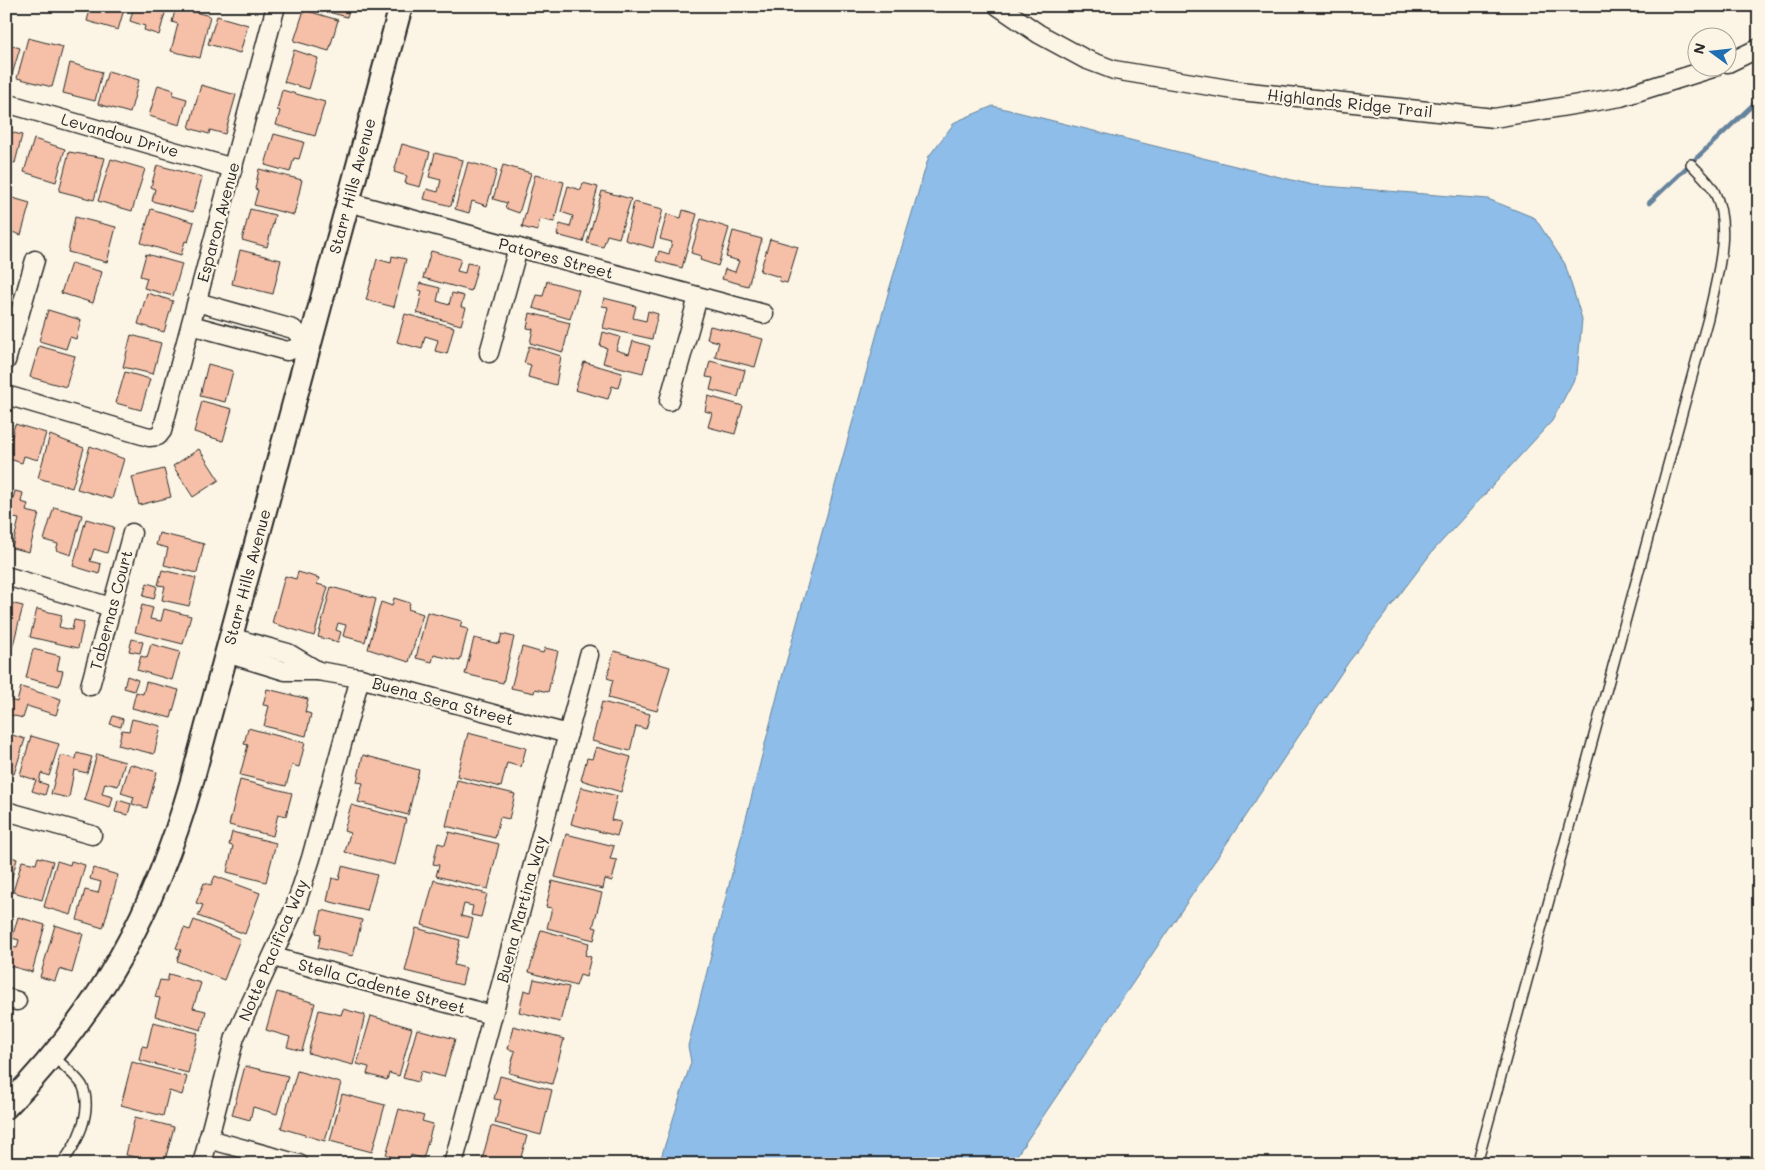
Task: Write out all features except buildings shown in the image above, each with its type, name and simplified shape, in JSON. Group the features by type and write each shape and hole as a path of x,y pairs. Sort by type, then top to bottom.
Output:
{"street":[{"name":"Esparon Avenue","path":"6,395 149,437 158,436 165,425 276,6"},
{"name":"Starr Hills Avenue","path":"6,1107 53,1056 105,984 134,935 154,894 180,824 401,6"},
{"name":"Highlands Ridge Trail","path":"998,6 1047,39 1085,59 1114,70 1248,92 1494,118 1621,97 1688,76"},
{"path":"1738,58 1759,48"},
{"name":"Levandou Drive","path":"6,103 233,168"},
{"name":"Patores Street","path":"348,202 764,314"},
{"path":"489,353 518,248"},
{"path":"6,361 35,260"},
{"path":"669,401 698,297"},
{"path":"197,302 250,329"},
{"path":"191,324 250,329 293,329 310,344"},
{"name":"Tabernas Court","path":"90,686 132,534"},
{"path":"6,576 111,607"},
{"name":"Buena Sera Street","path":"228,645 271,648 288,653 318,671"},
{"name":"Buena Sera Street","path":"228,645 266,665 285,671 318,671 360,678 568,734"},
{"name":"Buena Martina Way","path":"453,1164 589,655"},
{"name":"Notte Pacifica Way","path":"202,1164 236,1037 295,907 311,858 360,678"},
{"path":"6,811 92,835"},
{"name":"Stella Cadente Street","path":"272,957 492,1015"},
{"path":"208,1139 300,1164"}],"lane":[{"path":"1477,1164 1708,318 1720,264 1722,220 1714,191 1692,164"},
{"path":"266,665 271,648"},
{"path":"53,1056 83,1086 86,1101 85,1116 78,1137 61,1164"}],"water":[{"path":"993,106 1312,185 1488,199 1535,218 1565,264 1582,319 1577,374 1552,421 1432,552 1348,663 1011,1164 659,1164 691,1062 688,1046 781,681 889,290 929,156 955,122"}],"waterway":[{"path":"1649,203 1759,99"}]}
